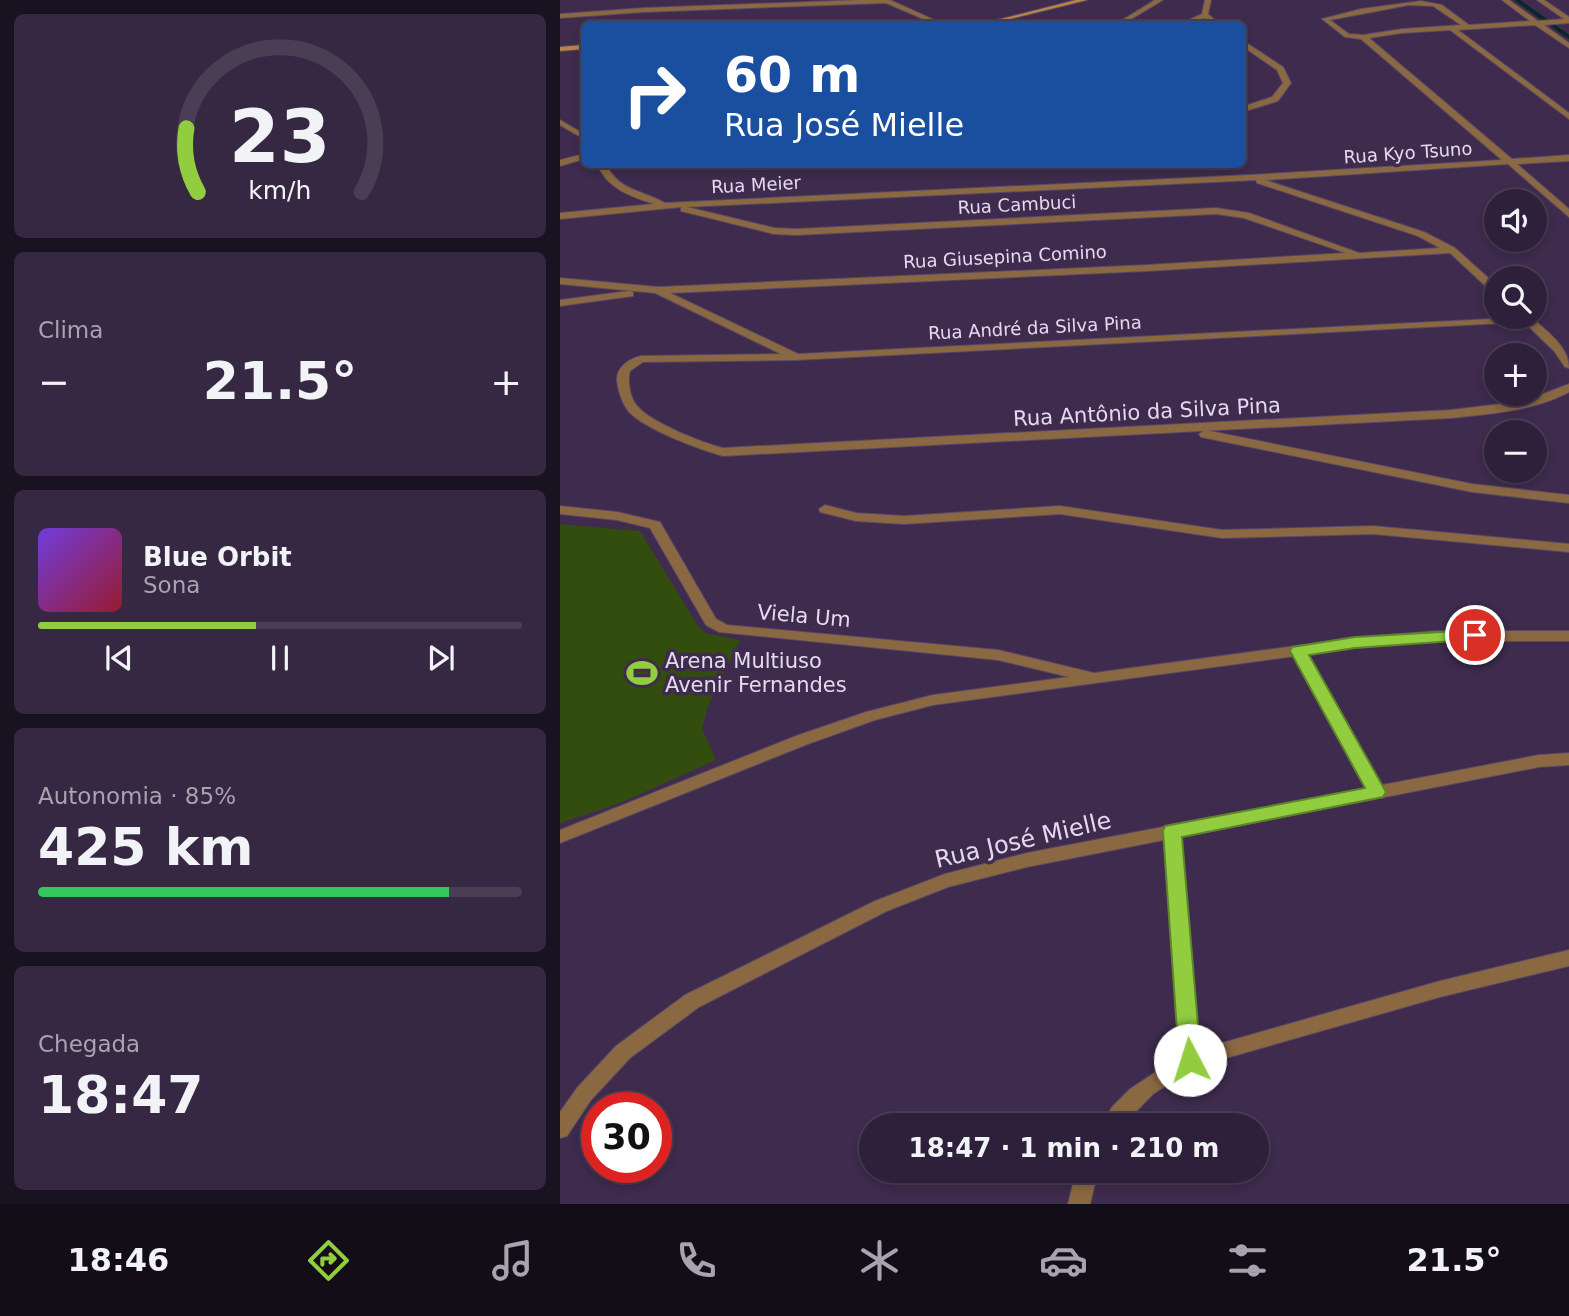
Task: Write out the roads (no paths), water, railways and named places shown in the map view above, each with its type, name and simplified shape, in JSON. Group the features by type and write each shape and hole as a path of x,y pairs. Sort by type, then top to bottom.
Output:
{"main road":[{"path":"996,21 1084,0"},
{"path":"560,49 581,47"}],"street":[{"path":"560,16 886,0 933,21"},
{"path":"1124,21 1160,0"},
{"path":"1205,15 1207,0"},
{"path":"1505,0 1569,46"},
{"path":"1540,0 1569,20"},
{"path":"1467,27 1433,4 1408,3 1325,19 1346,36 1363,37 1391,32 1555,22 1569,20"},
{"path":"588,13 589,21"},
{"path":"1191,21 1205,15"},
{"path":"1205,15 1212,21"},
{"path":"1451,28 1569,117"},
{"path":"1363,37 1569,214"},
{"path":"1246,45 1280,69 1287,83 1275,99 1246,109"},
{"path":"560,122 581,135"},
{"path":"560,163 581,158"},
{"name":"Rua Kyo Tsuno","path":"1249,178 1569,158"},
{"path":"602,168 617,187 669,205"},
{"path":"1249,178 1328,201 1421,234 1451,250 1484,279"},
{"name":"Rua Meier","path":"560,216 669,205 1249,178"},
{"name":"Rua Cambuci","path":"669,205 774,231 797,232 1216,211 1246,215 1362,256"},
{"name":"Rua Giusepina Comino","path":"560,303 657,290 1451,250"},
{"name":"Rua André da Silva Pina","path":"560,281 657,290 796,357 1484,320"},
{"path":"1537,329 1558,349 1569,365"},
{"name":"Rua Antônio da Silva Pina","path":"796,357 652,358 629,364 621,375 621,383 632,409 700,446 723,452 1184,430 1499,410 1559,394 1569,387"},
{"path":"1184,430 1472,488 1569,499"},
{"path":"825,509 856,517 904,520 1060,510 1222,534 1373,530 1569,548"},
{"name":"Viela Um","path":"560,510 617,516 655,525 711,622 724,629 998,655 1100,678"},
{"path":"560,837 802,740 871,716 933,700 1355,643 1436,636 1569,636"},
{"name":"Rua José Mielle","path":"560,1129 584,1094 623,1052 692,1001 881,906 945,881 1027,860 1172,831 1539,761 1569,759"},
{"path":"1172,831 1190,1060"},
{"path":"1119,1113 1125,1104 1153,1081 1190,1060 1440,989 1569,958"},
{"path":"1077,1203 1083,1183"}],"lane":[{"path":"1298,651 1377,792"}],"waterway":[{"path":"1517,0 1569,37"}],"place":[{"name":"Arena Multiuso Avenir Fernandes","path":"642,673"}]}
